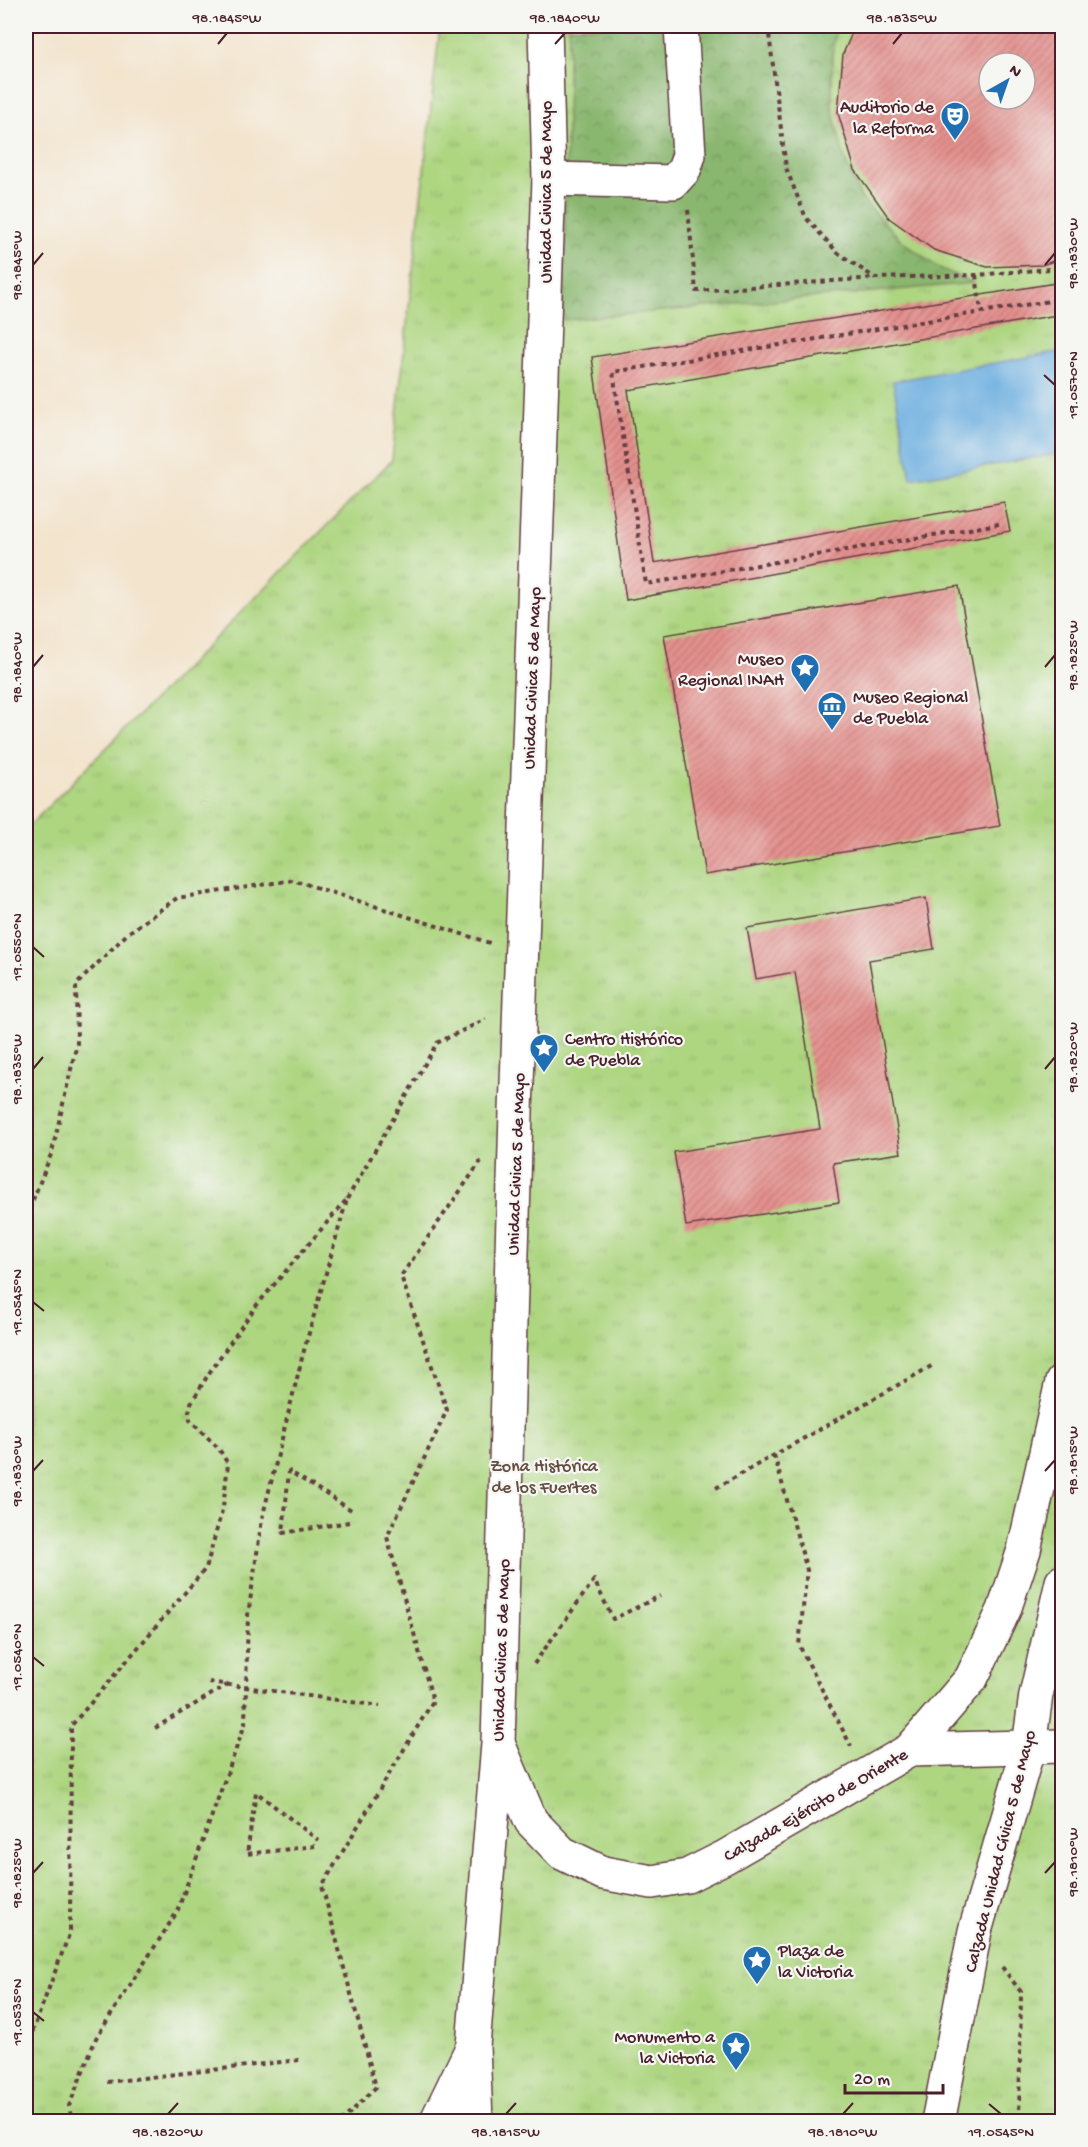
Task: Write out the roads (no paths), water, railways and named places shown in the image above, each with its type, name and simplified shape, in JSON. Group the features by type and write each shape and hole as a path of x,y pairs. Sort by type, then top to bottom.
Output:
{"lane":[{"name":"Unidad Civica 5 de Mayo","path":"476,2121 473,2046 498,1744 516,1124 549,178 545,26"},
{"path":"549,178 673,182 684,170 689,155 681,26"},
{"name":"Calzada Ejército de Oriente","path":"498,1744 531,1821 562,1853 603,1873 652,1882 687,1876 725,1857 910,1750 971,1679 1004,1610 1023,1550 1062,1382"},
{"name":"Calzada Unidad Cívica 5 de Mayo","path":"938,2121 975,1931 1029,1746 1049,1696 1062,1582"},
{"path":"910,1750 1062,1746"},
{"path":"436,2121 473,2046"}],"water":[{"path":"1062,351 1062,453 911,479 893,381"}],"place":[{"name":"Auditorio de la Reforma","path":"955,142"},
{"name":"Museo Regional INAH","path":"805,694"},
{"name":"Museo Regional de Puebla","path":"832,732"},
{"name":"Centro Histórico de Puebla","path":"544,1074"},
{"name":"Plaza de la Victoria","path":"757,1986"},
{"name":"Monumento a la Victoria","path":"736,2072"}],"park label":[{"name":"Zona Histórica de los Fuertes","path":"544,1475"}]}
